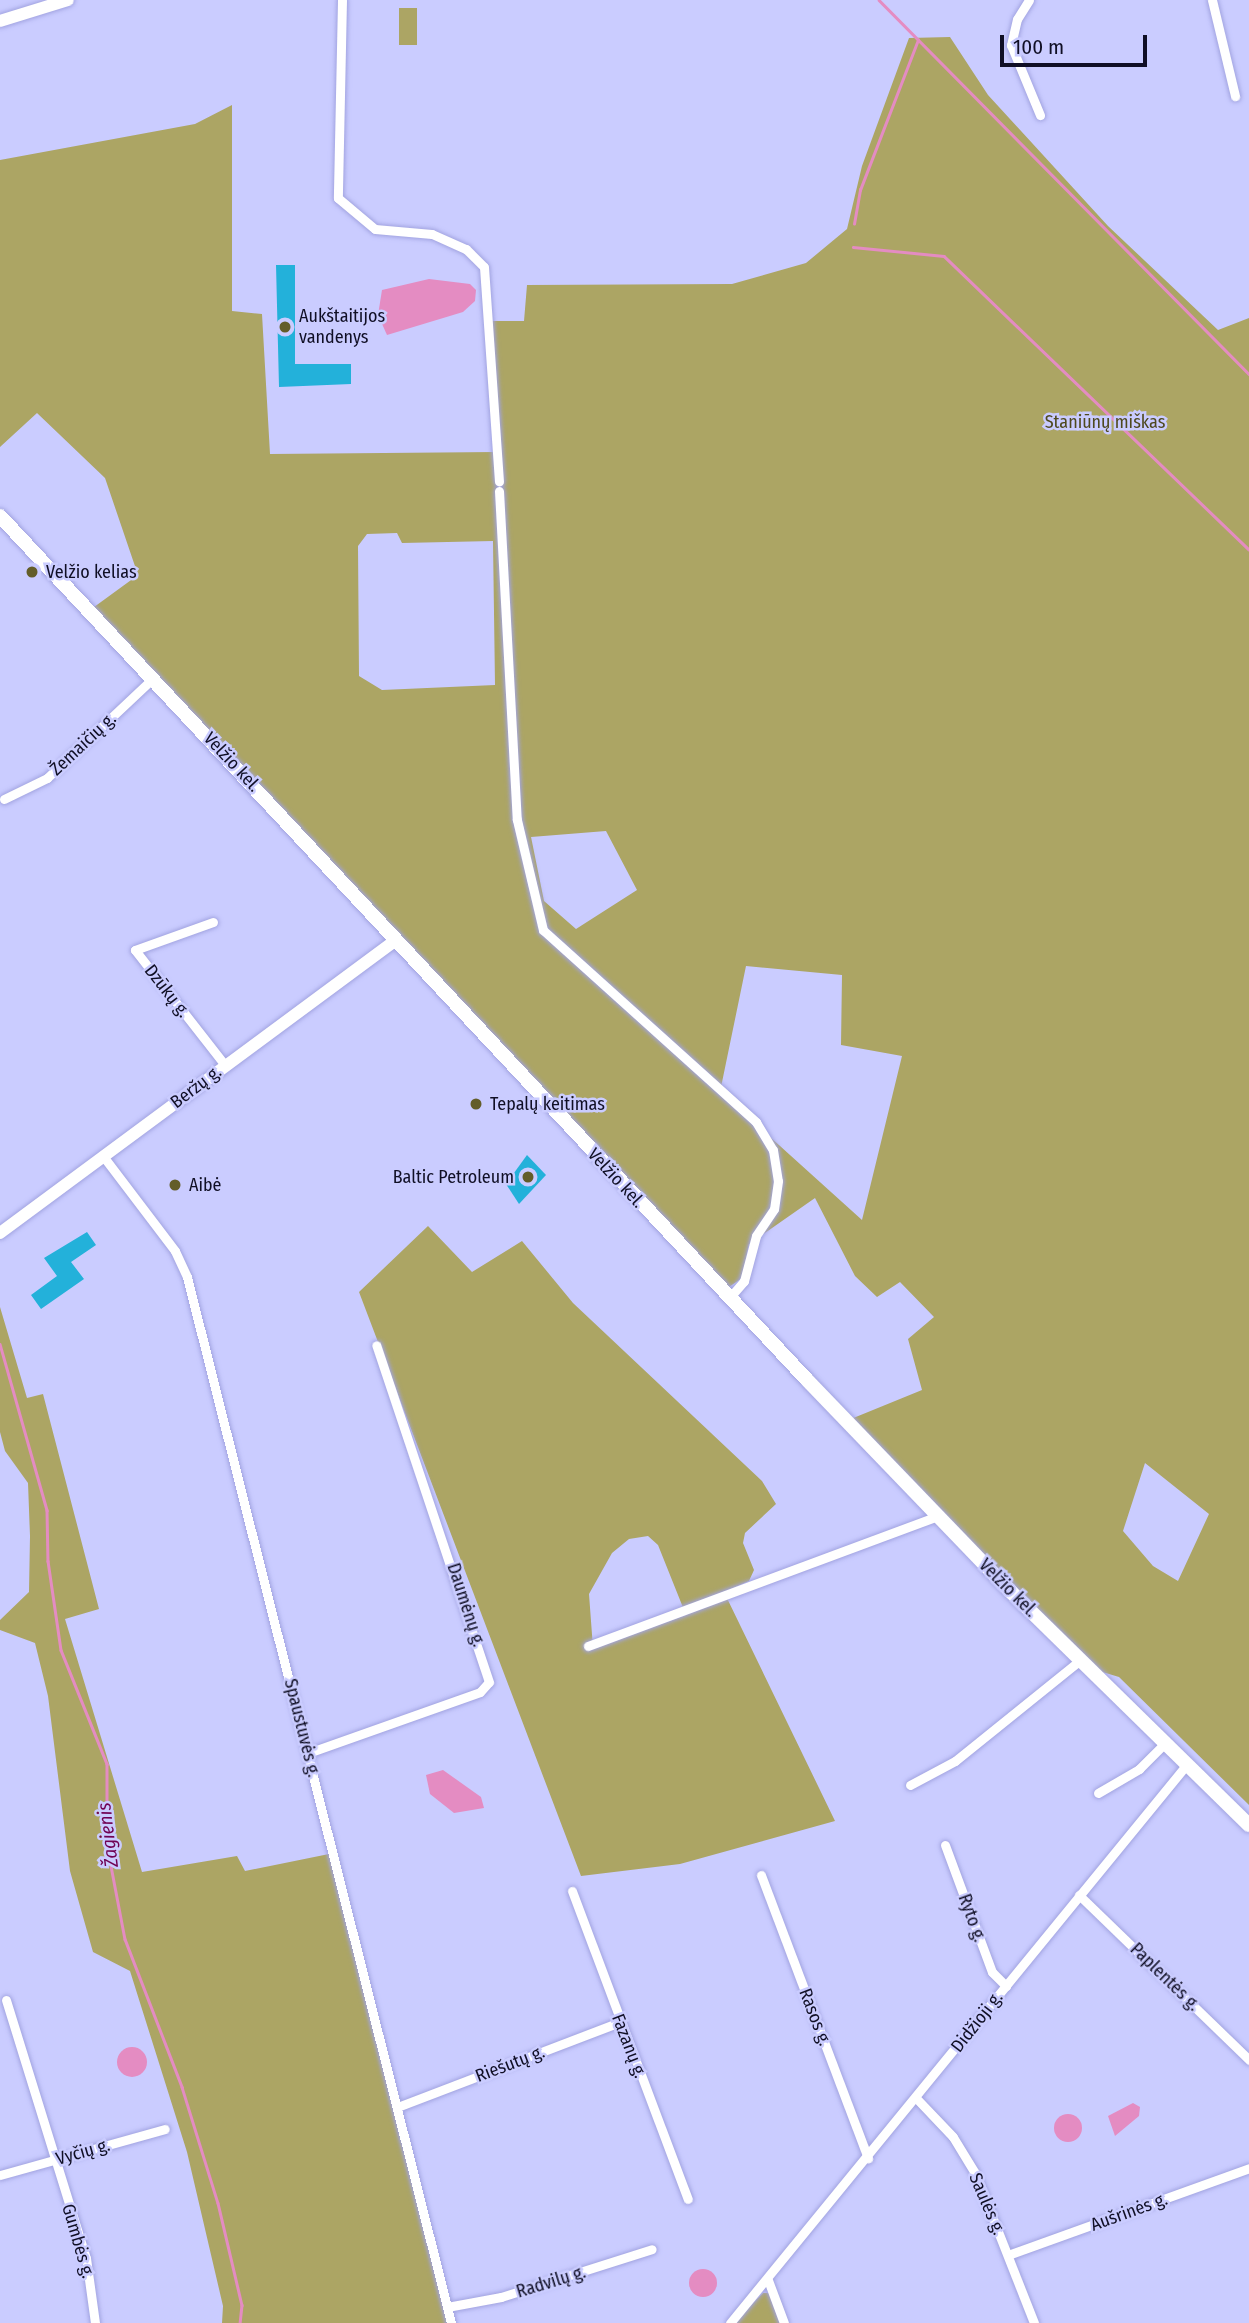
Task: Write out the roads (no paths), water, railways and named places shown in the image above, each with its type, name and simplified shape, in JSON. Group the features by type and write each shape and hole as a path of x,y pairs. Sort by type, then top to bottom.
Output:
{"main road":[{"path":"0,21 68,0"},
{"name":"Velžio kel.","path":"0,516 154,677 393,942 729,1298 1080,1660 1249,1825"},
{"name":"Beržų g.","path":"0,1233 393,942"}],"street":[{"path":"342,0 338,198 375,229 447,239 484,267 517,820 543,930 756,1122 773,1150 778,1181 774,1209 756,1236 740,1287 729,1298"},
{"path":"1029,0 1017,19 1011,45 1040,115"},
{"path":"1212,0 1236,96"},
{"name":"Žemaičių g.","path":"4,799 47,778 154,677"},
{"name":"Dzūkų g.","path":"214,922 135,950 225,1065"},
{"name":"Spaustuvės g.","path":"103,1156 175,1251 187,1277 400,2106 451,2323"},
{"name":"Daumėnų g.","path":"308,1753 480,1692 489,1682 376,1345"},
{"path":"588,1646 938,1516"},
{"path":"910,1785 955,1761 1080,1660"},
{"path":"1098,1793 1139,1769 1165,1743"},
{"name":"Didžioji g.","path":"730,2323 917,2099 1079,1895 1187,1765"},
{"name":"Ryto g.","path":"945,1845 992,1972 1006,1986"},
{"name":"Rasos g.","path":"761,1875 868,2158"},
{"name":"Fazanų g.","path":"572,1891 688,2199"},
{"name":"Paplentės g.","path":"1079,1895 1249,2060"},
{"name":"Gumbės g.","path":"6,2000 53,2160 86,2258 95,2323"},
{"name":"Riešutų g.","path":"400,2106 620,2022"},
{"name":"Saulės g.","path":"917,2099 964,2154 1034,2323"},
{"name":"Vyčių g.","path":"0,2175 165,2129"},
{"name":"Aušrinės g.","path":"1008,2255 1249,2168"},
{"name":"Radvilų g.","path":"447,2307 501,2297 652,2249"},
{"path":"768,2280 784,2323"}],"waterway":[{"path":"879,0 1249,374"},
{"path":"854,224 860,190 918,40"},
{"path":"853,247 944,256 1249,549"},
{"name":"Žagienis","path":"0,1344 47,1510 48,1561 61,1650 107,1764 107,1845 125,1939 182,2087 218,2203 242,2305 240,2323"}],"place":[{"name":"Aukštaitijos vandenys","path":"285,327"},
{"name":"Velžio kelias","path":"32,572"},
{"name":"Tepalų keitimas","path":"476,1104"},
{"name":"Baltic Petroleum","path":"528,1177"},
{"name":"Aibė","path":"175,1185"}],"park label":[{"name":"Staniūnų miškas","path":"1105,422"}]}
